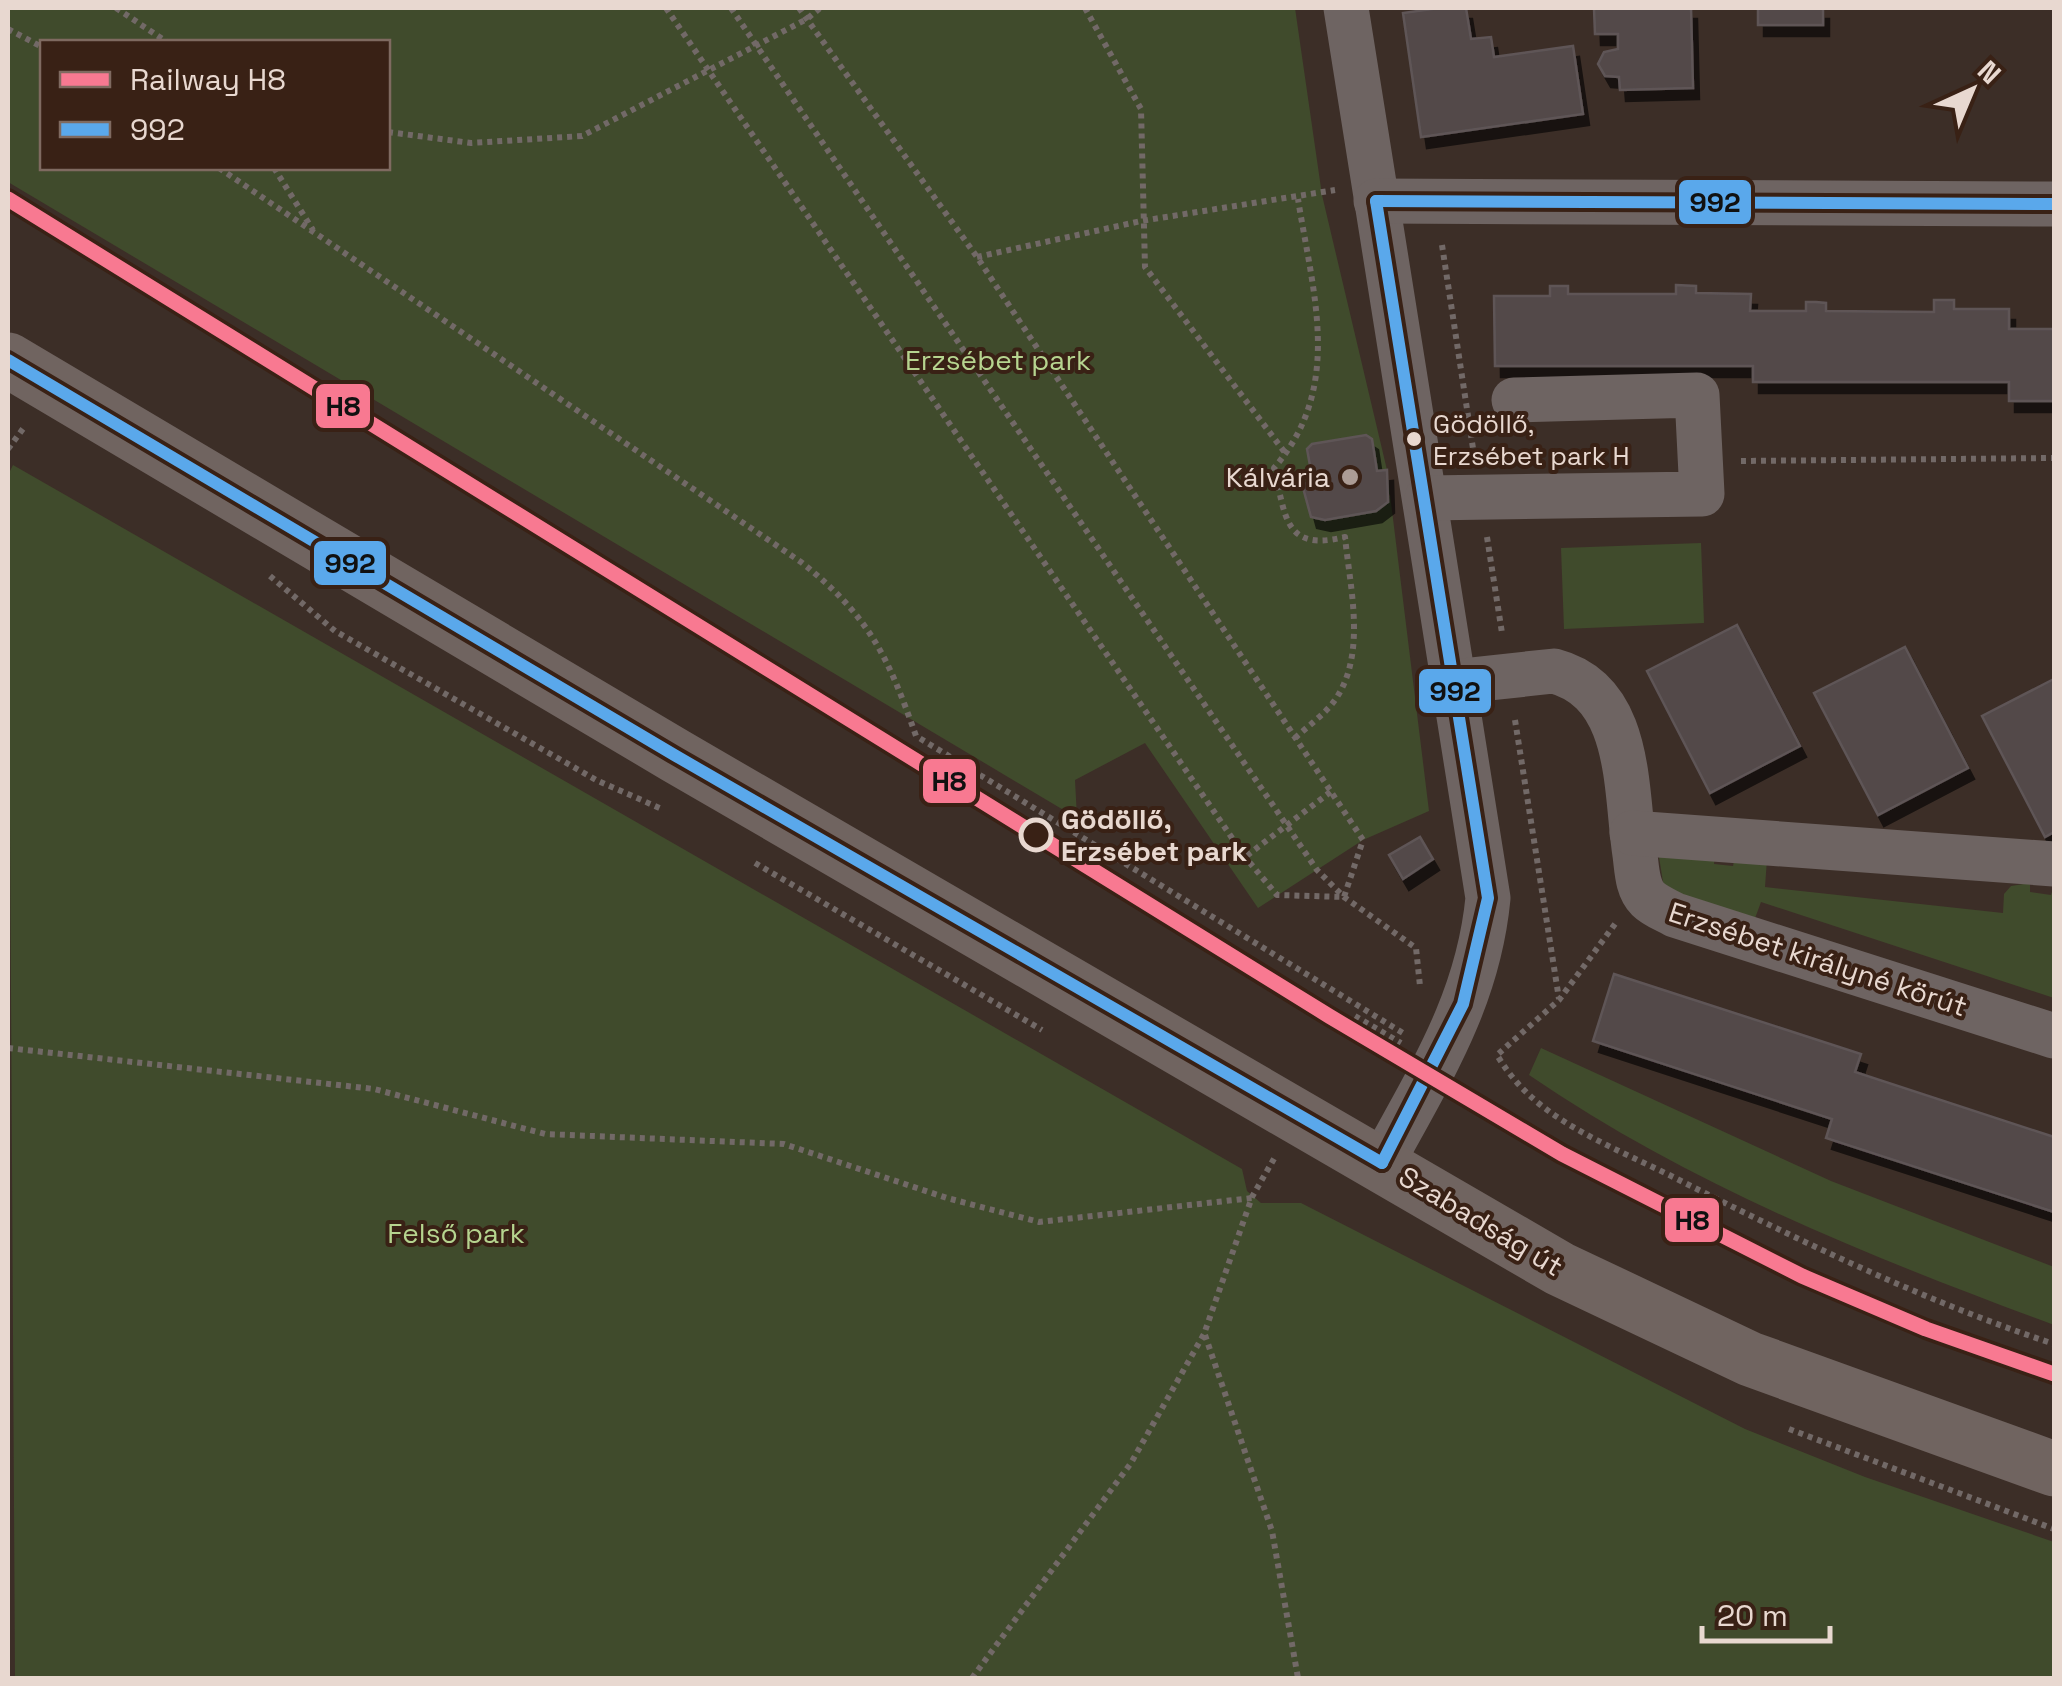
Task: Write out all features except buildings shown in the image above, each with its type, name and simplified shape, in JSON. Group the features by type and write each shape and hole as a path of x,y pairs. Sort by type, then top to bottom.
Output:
{"main road":[{"name":"Szabadság út","path":"8,360 676,756 1382,1162 1560,1269 1750,1359 2054,1469"}],"street":[{"path":"1346,8 1452,682 1484,859 1486,923 1479,964 1464,1007 1382,1162"},
{"path":"1374,189 1435,202 2054,204"},
{"path":"1426,498 1702,494 1697,395 1514,400"},
{"name":"Erzsébet királyné körút","path":"1452,682 1554,671 1570,675 1598,694 1617,730 1639,880 1648,899 1675,915 2054,1036"},
{"path":"1632,833 2054,864"}],"path":[{"path":"116,8 164,40"},
{"path":"666,8 1245,857 1277,894 1344,897"},
{"path":"731,8 1317,870 1344,897 1416,948 1421,995"},
{"path":"799,8 978,256 1333,790 1363,840 1344,897"},
{"path":"390,132 471,143 582,136 712,72 820,8"},
{"path":"1085,8 1141,109 1145,266 1286,454"},
{"path":"8,29 40,46"},
{"path":"222,170 802,562 843,595 870,630 898,686 916,736 1408,1036"},
{"path":"275,170 316,234"},
{"path":"978,256 1141,221 1374,189"},
{"path":"1295,738 1334,701 1348,676 1354,630 1345,537 1321,543 1304,541 1288,525 1274,468 1304,421 1322,352 1298,200"},
{"path":"1435,202 1559,1000"},
{"path":"8,449 26,425"},
{"path":"1753,460 2054,458"},
{"path":"1245,857 1333,790"},
{"path":"1648,899 1606,932 1559,1000 1496,1055 1511,1078 1543,1107 1754,1218 1975,1318 2054,1344"},
{"path":"1355,1016 1405,1045 1416,1024"},
{"path":"8,1048 374,1088 545,1134 784,1144 946,1198 1039,1222 1252,1198"},
{"path":"972,1678 1131,1463 1204,1334 1252,1198 1273,1161"},
{"path":"1204,1334 1272,1531 1298,1678"}],"green space":[{"name":"Erzsébet park","path":"8,8 1295,8 1322,195 1387,470 1429,811 1363,840 1258,908 1145,743 1075,780 1077,818 8,182"},
{"name":"Felső park","path":"13,465 1242,1169 1247,1191 1261,1203 1301,1203 1745,1429 1865,1477 2054,1542 2054,1678 15,1678 8,475"},
{"path":"1701,543 1704,623 1564,629 1561,548"},
{"path":"1715,855 1714,864 1733,866 1735,856 1767,859 1765,887 2003,913 2004,894 2011,886 2030,883 2030,892 2051,895 2054,885 2054,998 1761,902 1754,921 1664,888 1659,857"},
{"path":"1541,1048 1831,1181 2054,1267 2054,1325 1850,1245 1654,1151 1529,1075"}],"rail line":[{"name":"H8","path":"8,199 1329,1016 1562,1154 1802,1276 1926,1329 2054,1374"}],"transit line":[{"name":"992","path":"1376,201 1488,898 1463,1004 1382,1163"},
{"name":"992","path":"1376,201 2054,204"},
{"name":"992","path":"8,360 676,756 1382,1163"}],"place":[{"name":"Gödöllő, Erzsébet park H","path":"1414,439"},
{"name":"Kálvária","path":"1350,477"},
{"name":"Gödöllő, Erzsébet park","path":"1036,835"}]}
